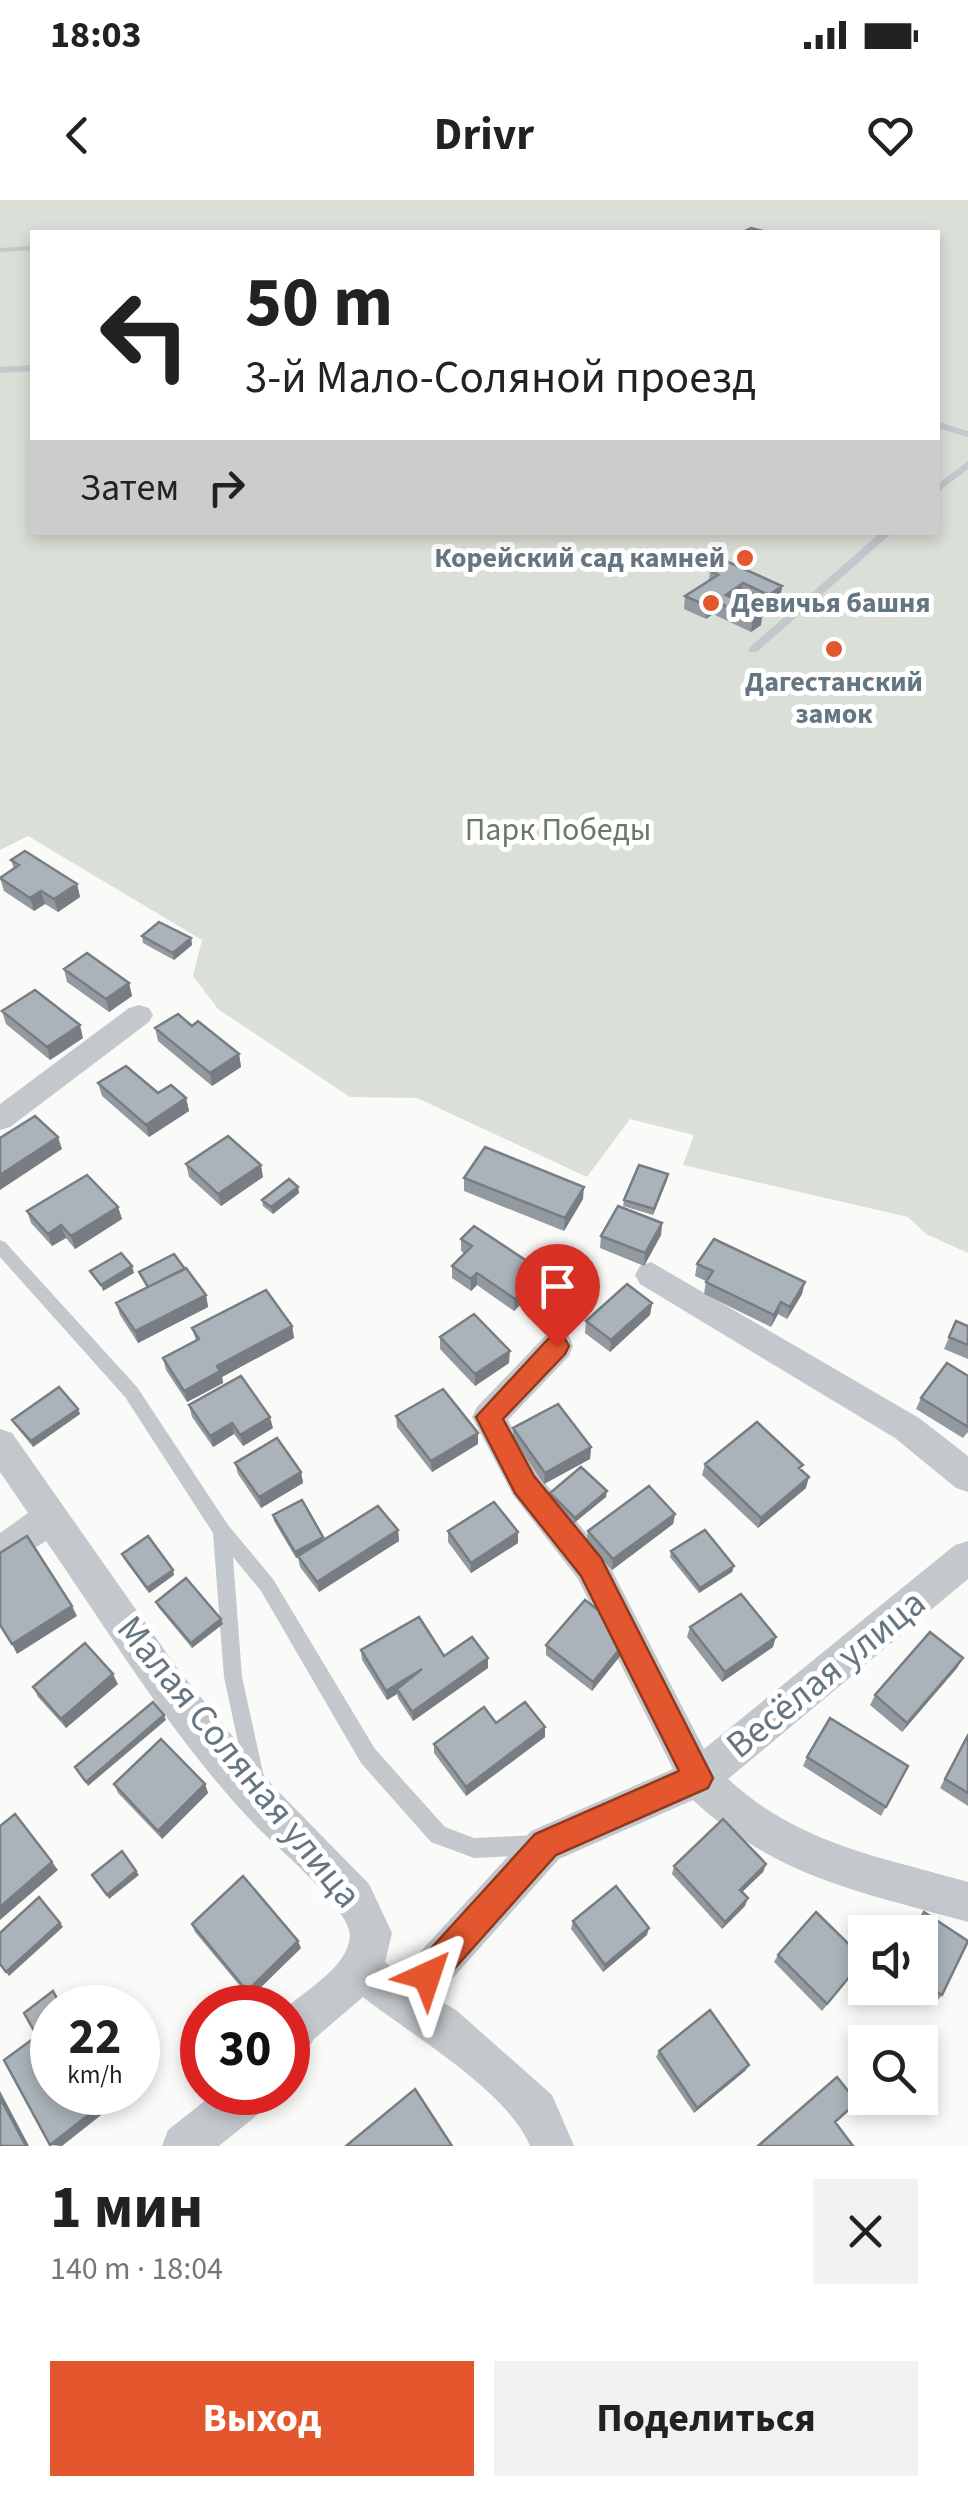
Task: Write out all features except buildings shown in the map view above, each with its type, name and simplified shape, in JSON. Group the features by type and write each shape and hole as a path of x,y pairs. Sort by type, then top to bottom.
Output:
{"street":[{"path":"0,1118 138,1014"},
{"path":"651,1275 907,1428 968,1477"},
{"path":"557,1346 489,1417 525,1484 591,1567 698,1778 737,1814 810,1857 968,1902"},
{"name":"Малая Соляная улица","path":"5,1460 52,1516 164,1681 259,1800 355,1898 371,1933 362,1970"},
{"path":"0,1554 52,1516"},
{"name":"Весёлая улица","path":"403,2002 545,1845 698,1778 968,1557"},
{"path":"310,2015 362,1970 403,2002 441,2024 537,2110 552,2146"},
{"path":"184,2146 223,2115"}],"lane":[{"path":"0,250 30,248"},
{"path":"0,370 30,368"},
{"path":"940,426 968,434"},
{"path":"940,487 968,464"},
{"path":"754,650 885,535"},
{"path":"0,1246 131,1392 222,1531 267,1585 368,1756 438,1835 474,1848 545,1845"},
{"path":"222,1531 233,1677 259,1800"}],"green space":[{"name":"Парк Победы","path":"0,200 968,200 968,1253 926,1234 908,1217 683,1165 694,1135 630,1119 587,1177 417,1098 350,1097 218,1009 193,976 202,940 28,836 0,850"}],"place":[{"name":"Корейский сад камней","path":"745,558"},
{"name":"Девичья башня","path":"711,603"},
{"name":"Дагестанский замок","path":"834,649"}],"route":[{"path":"427,1976 545,1845 698,1778 591,1567 525,1484 489,1417 557,1346"}]}
